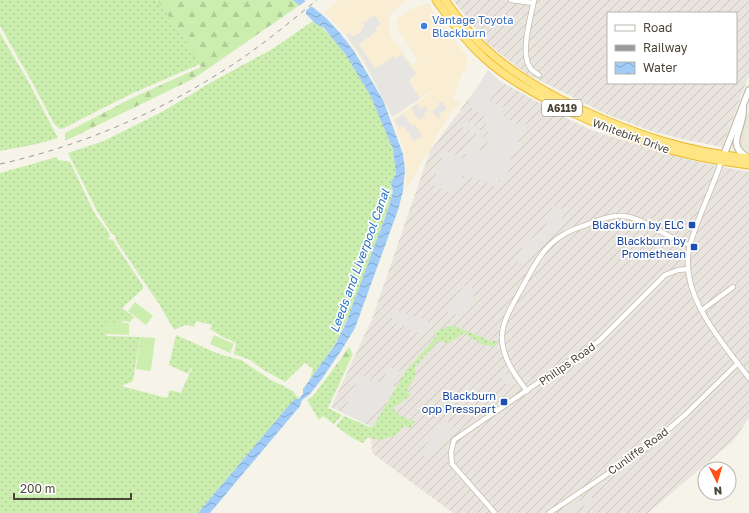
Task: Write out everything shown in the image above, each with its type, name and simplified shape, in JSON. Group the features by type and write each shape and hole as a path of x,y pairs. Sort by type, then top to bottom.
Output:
{"highway":[{"name":"Whitebirk Drive","path":"436,0 461,33 478,52 510,79 534,94 595,124 624,136 682,154 722,158 749,158"},
{"name":"Whitebirk Drive","path":"445,0 469,32 485,49 517,75 538,88 605,121 633,132 667,144 749,165"}],"street":[{"path":"511,0 533,1 525,50 526,61 531,70 539,75"},
{"path":"749,90 722,158 714,183 699,218 687,258 691,289 708,322 749,378"},
{"path":"743,106 744,114 736,140 736,146 742,154 749,158"},
{"path":"527,391 515,375 506,359 503,347 502,331 508,312 536,264 557,239 578,228 609,217 624,215 637,219 682,243 690,245"},
{"name":"Philips Road","path":"495,513 451,461 451,452 454,440 600,341 660,278 670,272 688,269"},
{"path":"702,310 733,287"},
{"name":"Cunliffe Road","path":"549,513 648,447 686,414 738,363"}],"shaded area":[{"path":"339,0 407,0 391,13 389,22 390,34 412,65 418,60 398,29 396,22 398,18 409,10 427,3 468,58 466,60 466,72 462,73 453,99 460,104 450,114 408,187 406,186 406,165 403,147 393,120 432,92 431,91 392,118 383,96 361,58 343,32 324,12"},
{"path":"453,0 749,0 749,75 722,147 651,131 606,114 525,73 487,43"},
{"path":"375,15 381,24 375,28 377,31 359,44 375,69 394,56 395,59 402,54 416,73 409,81 420,98 392,117 362,57 346,35 349,33 353,37 362,31 361,30 365,26 363,23"},
{"path":"488,70 501,82 490,99 505,109 501,115 517,124 520,121 526,123 508,166 510,167 504,182 499,180 496,186 468,176 463,176 454,195 432,184 445,150 463,159 477,135 460,126 464,119 479,127 483,137 479,152 483,153 490,136 485,123 487,118 469,105 469,100"},
{"path":"487,74 572,121 594,131 666,154 749,172 749,418 734,440 709,461 697,461 697,471 648,513 453,513 372,453 370,426 331,407 372,319 430,151"},
{"path":"442,101 447,109 439,114 441,118 438,119 432,111 439,106 438,103"},
{"path":"418,104 421,109 425,106 428,110 424,114 425,116 419,120 411,108"},
{"path":"749,111 749,152 742,151 739,136"},
{"path":"403,114 412,126 415,125 422,136 414,141 404,126 399,128 394,120"},
{"path":"553,206 565,211 562,218 565,223 552,232 528,255 523,265 518,262 524,250 522,247 548,224 546,222"},
{"path":"464,285 477,291 462,317 446,311"},
{"path":"396,310 435,324 423,335 391,321"},
{"path":"389,366 400,372 396,377 397,378 393,388 373,413 370,412 365,423 343,413 360,374 381,384"},
{"path":"503,371 509,379 511,377 515,383 509,388 499,374"},
{"path":"446,420 453,427 444,437 436,452 428,457 424,457 419,453"},
{"path":"589,494 593,500 573,513 561,513"}],"green space":[{"path":"0,0 157,0 185,39 200,64 131,94 60,129 54,124 0,26"},
{"path":"157,0 293,0 300,5 193,79 65,141 65,133 134,97 201,67 185,39"},
{"path":"313,21 320,25 334,40 355,67 370,95 393,148 396,174 391,182 393,192 386,215 352,309 335,345 309,381 313,369 305,363 285,382 262,369 250,360 234,354 236,343 210,329 212,325 196,321 194,327 185,326 175,330 173,328 159,304 115,239 115,235 112,234 98,213 68,153 104,141 162,112 210,83 274,48"},
{"path":"0,33 26,77 58,138 37,144 0,151"},
{"path":"57,157 58,160 70,162 95,214 109,233 110,237 108,238 110,240 112,239 142,284 143,289 122,308 134,317 130,322 122,321 121,323 106,323 106,336 140,337 133,381 121,386 167,398 170,390 181,393 192,369 191,368 188,374 169,365 176,335 219,354 241,360 271,380 294,392 296,396 300,398 263,436 198,513 0,513 0,173"},
{"path":"135,302 153,316 146,325 128,311"},
{"path":"106,322 128,323 129,335 105,334"},
{"path":"448,326 454,326 491,341 498,341 495,346 483,345 464,333 449,343 438,341 415,367 415,377 407,389 410,396 393,408 399,415 415,422 410,428 404,426 395,436 378,440 368,437 363,443 352,438 336,426 344,416 372,428 406,371 436,336 434,333"},
{"path":"214,335 234,344 230,353 210,344"},
{"path":"140,337 155,338 151,370 149,371 136,369"},
{"path":"349,347 353,354 343,372 338,368 333,373 332,371"},
{"path":"353,354 328,408 342,415 334,424 323,416 319,420 307,400 312,397 332,371 334,372 338,368 343,372"}],"water":[{"path":"293,0 304,0 326,18 340,33 354,51 383,100 403,154 405,169 403,191 398,210 355,328 341,351 310,394 302,400 300,406 210,513 198,513 290,404 295,399 299,399 303,394 303,389 335,345 346,323 393,192 391,182 396,174 393,149 370,95 346,55 324,28 316,24 306,14 306,11"}],"pier":[{"path":"307,0 313,5 304,12 299,6"}],"railway":[{"path":"0,164 63,147 93,136 124,124 182,95 238,61 317,0"}],"place":[{"name":"Vantage Toyota Blackburn","path":"424,26"},
{"name":"Blackburn by ELC","path":"692,225"},
{"name":"Blackburn by Promethean","path":"694,247"},
{"name":"Blackburn opp Presspart","path":"504,402"}],"water label":[{"name":"Leeds and Liverpool Canal","path":"360,261"}]}
